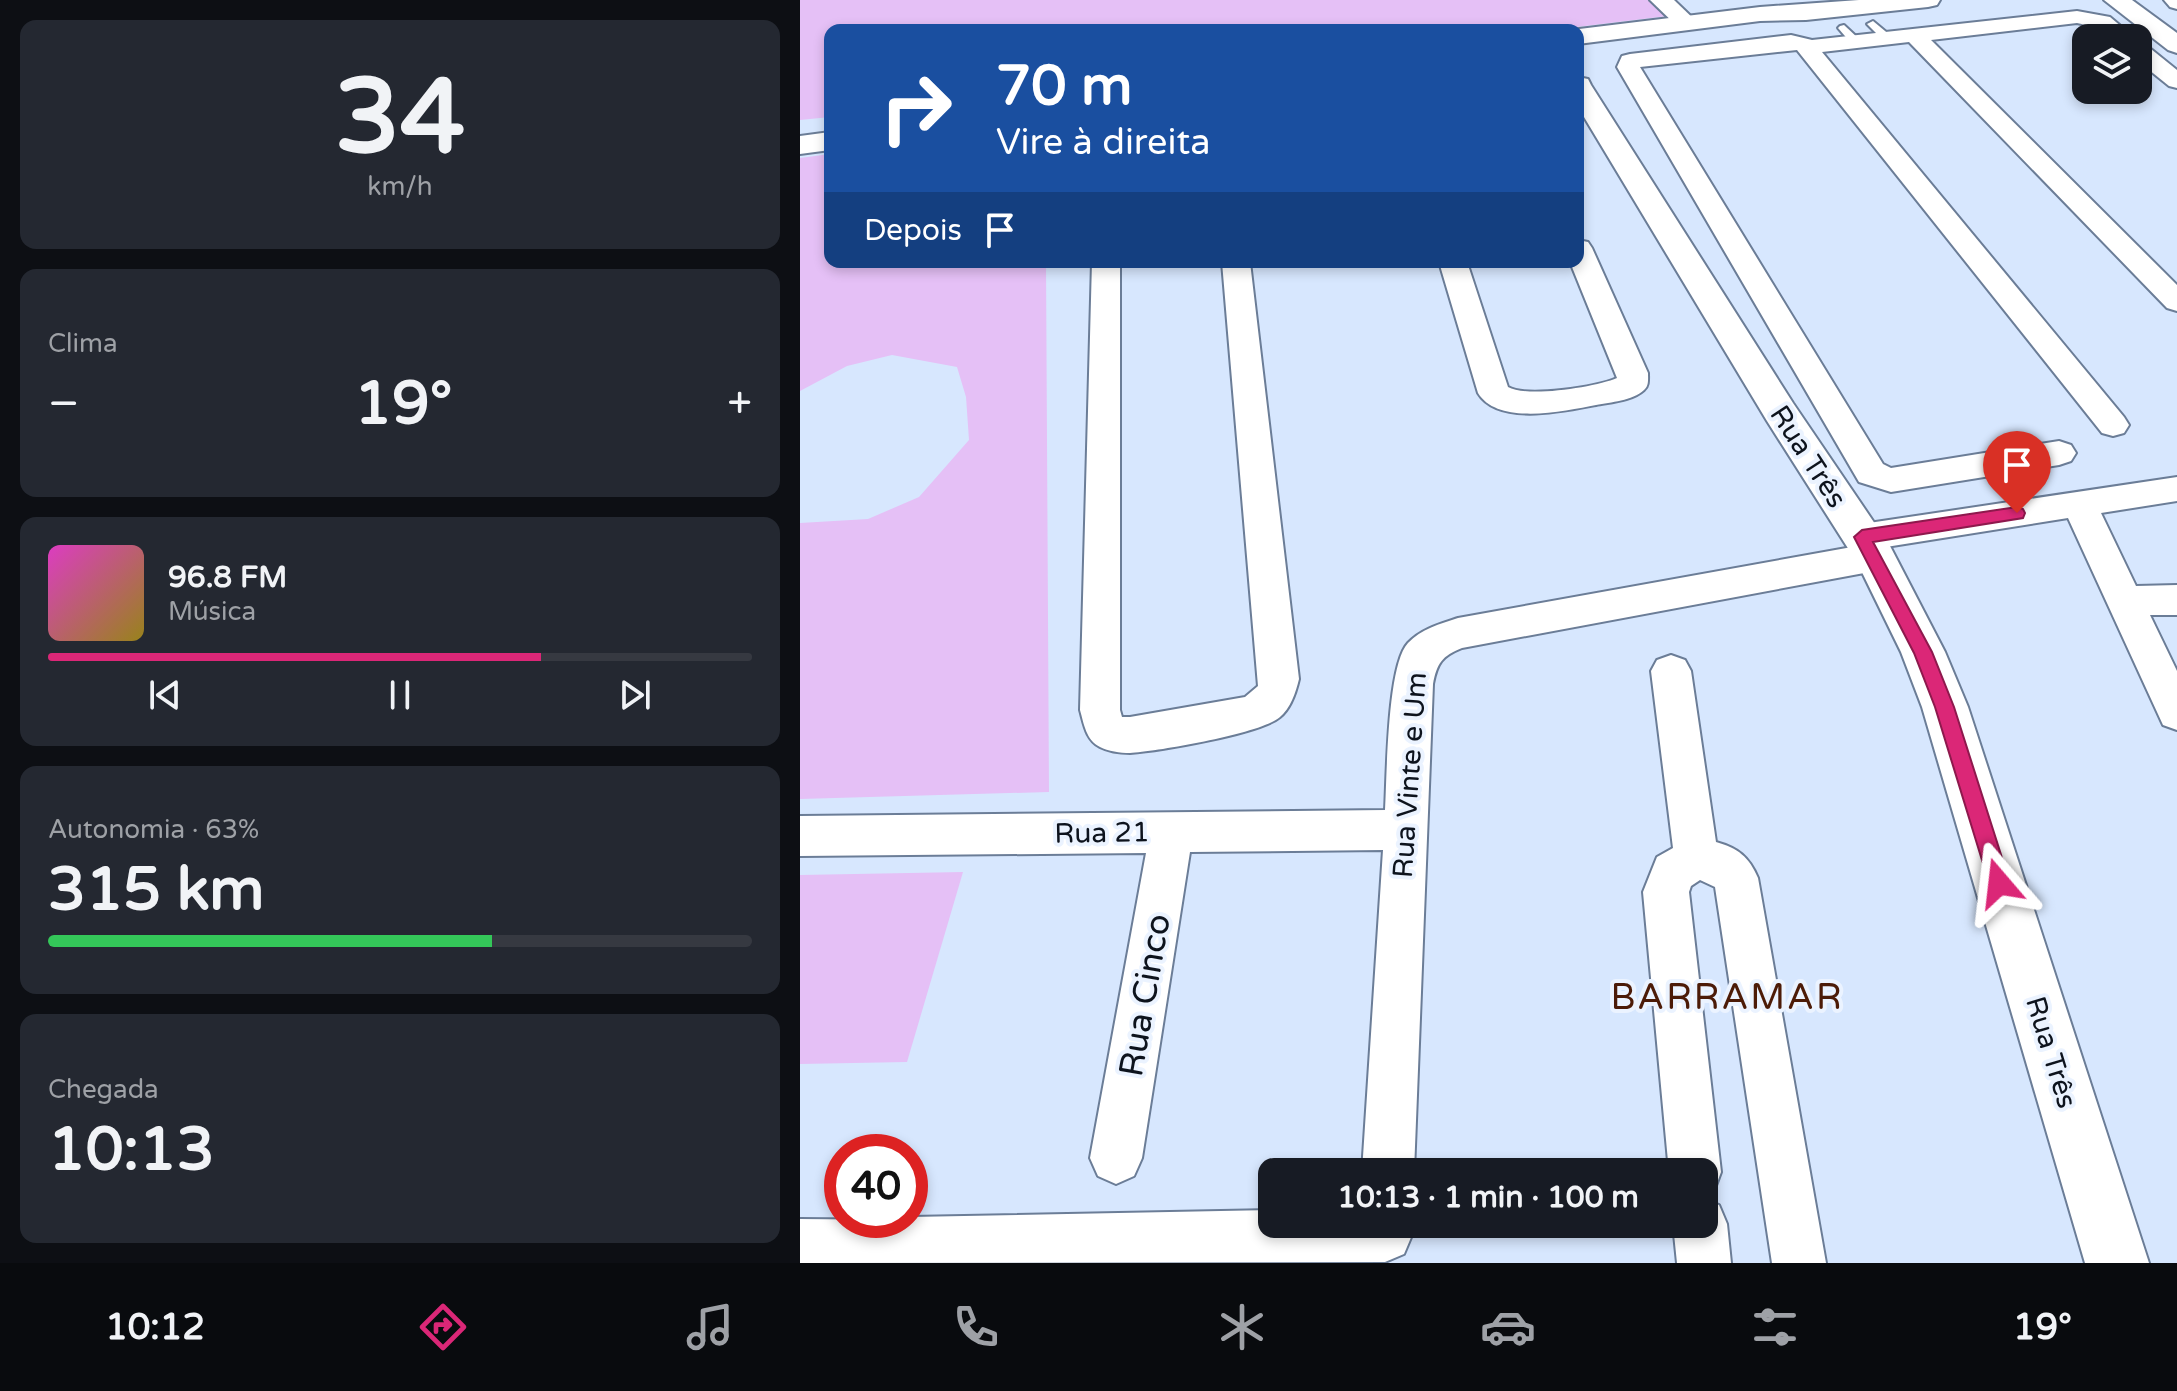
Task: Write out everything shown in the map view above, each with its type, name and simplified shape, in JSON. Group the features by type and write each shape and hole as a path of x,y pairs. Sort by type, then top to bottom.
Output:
{"street":[{"path":"1661,0 1687,23"},
{"path":"1807,47 1850,23 1928,0"},
{"path":"2116,0 2177,45"},
{"path":"1584,35 1760,14 1850,23 1914,35 2081,17 2105,24"},
{"path":"1584,47 1768,23 1850,23"},
{"path":"1914,35 2177,302"},
{"path":"2059,453 1891,480 1874,476 1628,67 1630,61 1791,42 1807,47 2113,425"},
{"path":"2152,61 2177,81"},
{"name":"Rua Três","path":"1584,95 1780,412 1868,547 1923,652 1945,707 2117,1263"},
{"path":"800,130 824,128"},
{"path":"800,145 824,142"},
{"path":"1455,268 1494,393 1500,400 1521,404 1618,390 1633,383 1632,373 1584,262"},
{"path":"1106,268 1100,710 1105,728 1113,734 1130,735 1249,714 1268,706 1277,690 1277,663 1237,268"},
{"name":"Rua Vinte e Um","path":"1389,1158 1413,684 1419,656 1435,642 1458,633 1868,547 2079,504 2177,489"},
{"path":"2079,504 2177,713"},
{"path":"2124,601 2177,600"},
{"path":"1671,671 1696,858"},
{"name":"Rua 21","path":"800,836 1404,830"},
{"name":"Rua Cinco","path":"1116,1158 1172,831"},
{"path":"1694,1158 1666,892 1673,872 1696,858 1724,865 1736,878 1799,1263"},
{"path":"1701,1238 1704,1263"},
{"path":"800,1246 1384,1241"}],"shaded area":[{"path":"800,0 1648,0 1668,16 1584,26 824,24 824,118 800,120"},
{"path":"824,155 824,268 1046,268 1049,792 800,799 800,523 868,519 919,497 969,440 966,397 957,367 892,355 847,366 800,391 800,158"},
{"path":"963,872 907,1062 800,1064 800,875"}],"district":[{"name":"BARRAMAR","path":"1727,996"}],"route":[{"path":"1999,883 1945,707 1923,652 1862,537 2017,513"}]}
